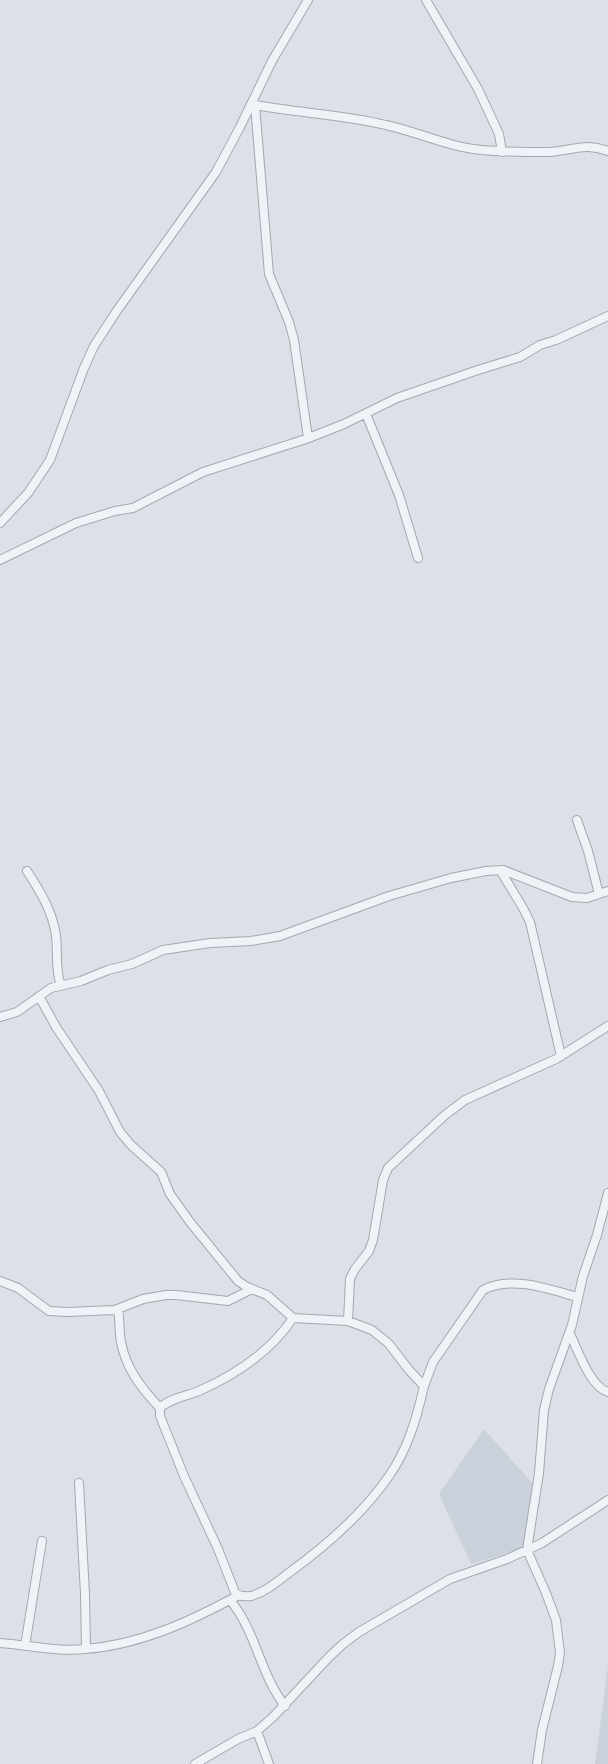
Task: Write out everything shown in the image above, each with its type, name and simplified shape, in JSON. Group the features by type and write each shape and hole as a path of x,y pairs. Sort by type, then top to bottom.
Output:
{"street":[{"path":"0,523 28,493 47,465 57,443 84,368 94,346 116,312 216,172 253,104 272,61 308,0"},
{"path":"426,0 478,89 499,134 502,152"},
{"path":"253,104 284,110 371,122 466,148 502,152 550,152 585,146 608,151"},
{"path":"253,104 269,274 293,335 299,363 308,438"},
{"path":"0,560 76,523 140,505 203,472 308,438 366,414 404,396 520,357 540,346 608,316"},
{"path":"366,414 399,495 418,558"},
{"path":"577,820 588,851 598,894"},
{"path":"500,870 524,908 530,922 560,1056"},
{"path":"0,1017 17,1012 51,988 81,981 104,972 132,964 168,949 210,943 251,941 280,936 350,910 423,886 481,872 503,870 572,897 587,898 608,891"},
{"path":"27,871 45,900 50,913 56,934 58,976 61,986"},
{"path":"39,996 56,1027 99,1090 115,1123 127,1142 161,1172 170,1194 227,1269 243,1285 267,1295 293,1318 348,1321 366,1327 384,1339 424,1386"},
{"path":"348,1321 350,1279 355,1269 368,1251 373,1240 383,1180 388,1168 445,1115 465,1100 560,1056 608,1026"},
{"path":"537,1764 542,1730 560,1653 556,1620 546,1592 527,1550 539,1472 546,1399 570,1334 577,1297 608,1193"},
{"path":"0,1281 18,1288 38,1304 53,1312 86,1312 118,1308 143,1299 181,1295 228,1301 252,1289"},
{"path":"118,1308 121,1341 127,1362 139,1384 160,1408 160,1416 184,1476 218,1549 234,1593 247,1596 260,1592 305,1562 340,1532 368,1502 390,1475 414,1425 432,1362 483,1290 519,1284 537,1286 577,1297"},
{"path":"160,1408 170,1401 214,1384 252,1361 276,1340 293,1318"},
{"path":"570,1334 595,1383 602,1390 608,1392"},
{"path":"79,1483 85,1594 86,1649"},
{"path":"196,1764 238,1739 257,1731 285,1706 293,1695 343,1644 358,1632 450,1579 507,1559 542,1543 608,1500"},
{"path":"25,1646 42,1541"},
{"path":"0,1642 64,1650 111,1646 169,1628 239,1595"},
{"path":"230,1600 243,1616 270,1683 276,1695 285,1706"},
{"path":"257,1731 260,1744 269,1764"}],"shaded area":[{"path":"484,1429 534,1485 525,1548 471,1564 439,1494"},
{"path":"608,1665 608,1764 595,1764"}]}
